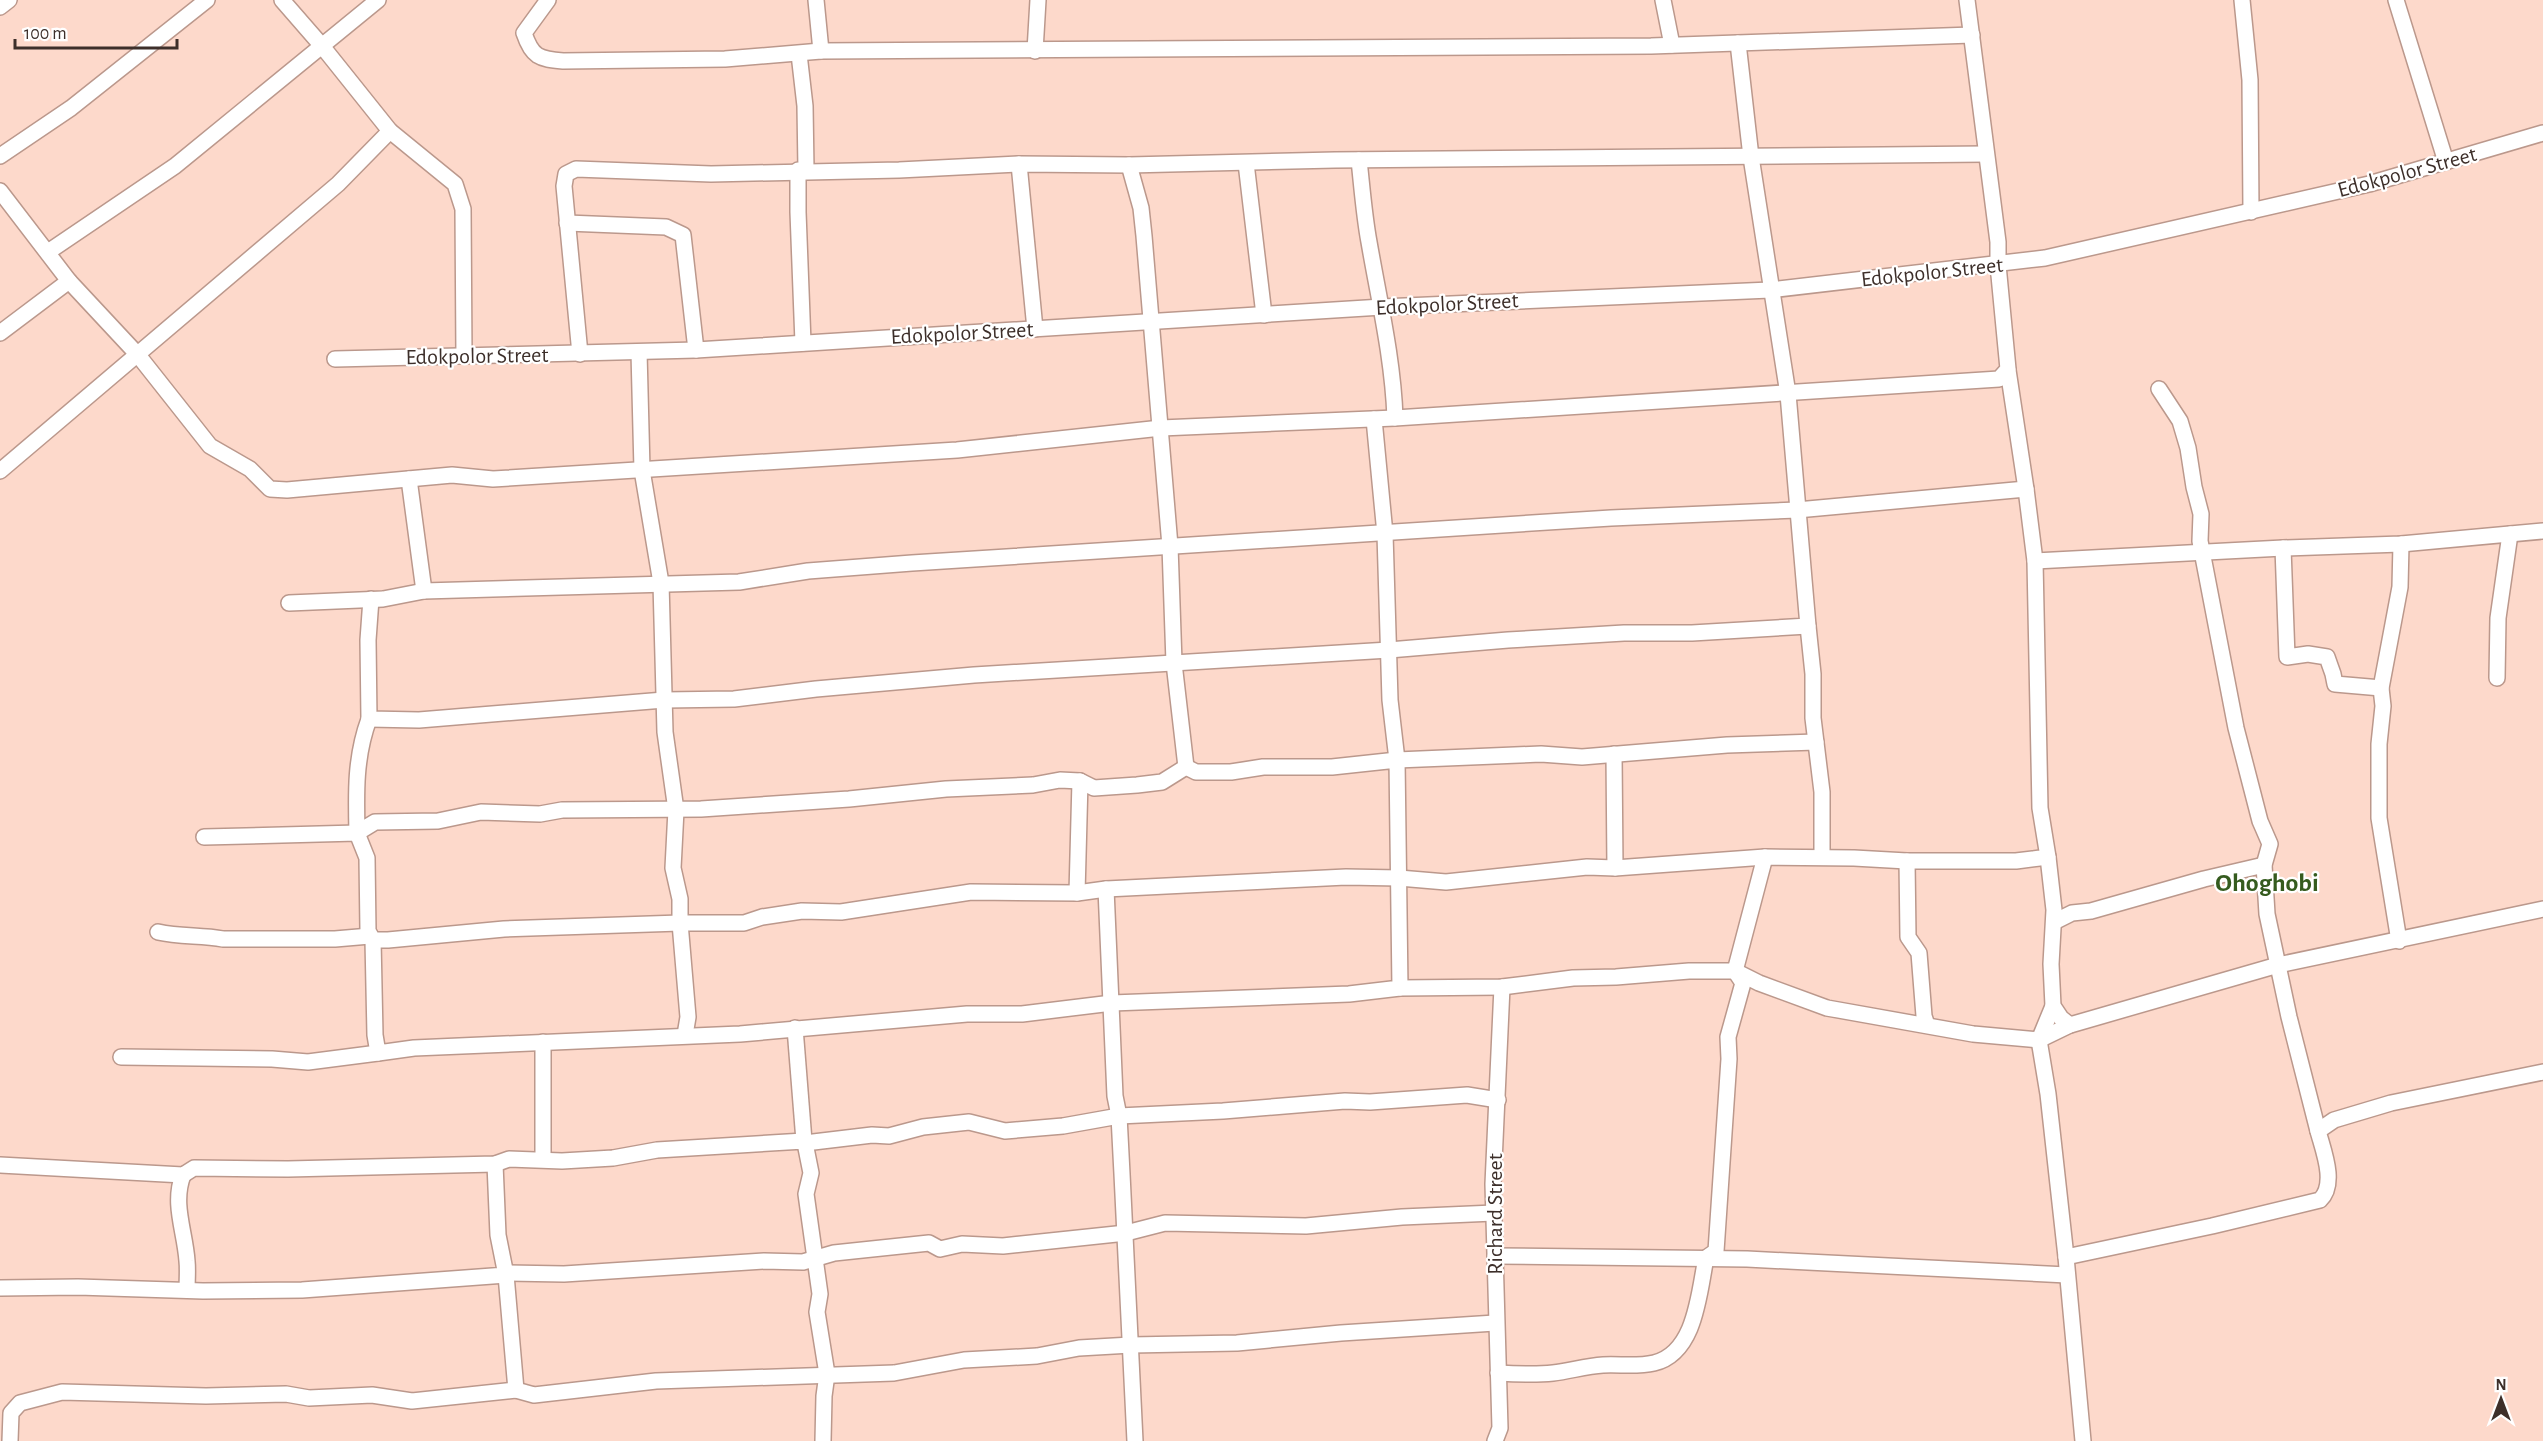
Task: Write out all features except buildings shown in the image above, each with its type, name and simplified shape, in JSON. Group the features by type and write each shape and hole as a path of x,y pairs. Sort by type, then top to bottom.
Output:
{"street":[{"path":"0,7 9,0"},
{"path":"0,156 71,108 207,0"},
{"path":"282,0 390,131 455,184 463,209 464,356"},
{"path":"48,252 175,166 378,0"},
{"path":"548,0 524,33 530,50 544,59 725,59 821,51 1738,44 1972,35"},
{"path":"816,0 821,51"},
{"path":"1035,51 1038,0"},
{"path":"1664,0 1672,45"},
{"path":"1967,0 1998,242 2008,370 2035,561 2040,808 2048,858 2054,922 2051,964 2053,1006 2039,1040 2048,1094 2066,1257 2083,1441"},
{"path":"2242,0 2250,80 2250,212"},
{"path":"2396,0 2446,162"},
{"path":"1738,44 1751,157 1788,394 1822,792 1822,858"},
{"path":"799,54 805,106 798,212 803,343"},
{"path":"0,471 338,184 390,131"},
{"name":"Edokpolor Street","path":"335,359 696,350 1382,307 1770,290 2045,258 2369,184 2543,133"},
{"path":"580,354 564,186 566,174 576,169 711,174 802,170 899,170 1019,164 1246,164 1359,160 1986,154"},
{"path":"1359,160 1368,240 1382,307 1395,418"},
{"path":"1019,164 1035,329"},
{"path":"1246,164 1264,315"},
{"path":"1129,165 1141,208 1170,546 1174,663 1186,767"},
{"path":"0,191 69,281 138,355 210,446 250,468 270,489 287,490 452,475 493,479 957,450 1161,428 1395,418 1788,394 1999,379 2008,370"},
{"path":"567,224 666,227 682,235 696,350"},
{"path":"0,333 69,281"},
{"path":"639,352 642,470 661,583 666,732 676,810 673,868 680,899 688,1017 685,1035"},
{"path":"2066,1257 2320,1200 2328,1186 2328,1173 2289,1017 2267,914 2264,865 2270,844 2260,821 2236,728 2200,541 2201,514 2188,447 2180,421 2159,389"},
{"path":"1374,419 1385,534 1390,700 1396,760 1400,988"},
{"path":"409,479 424,591"},
{"path":"289,603 371,599 424,591 739,582 808,572 1611,518 1797,510 2026,489"},
{"path":"2035,561 2401,544 2543,531"},
{"path":"2497,678 2498,618 2510,534"},
{"path":"2399,941 2379,818 2381,688 2400,587 2401,544"},
{"path":"2283,548 2287,657 2308,654 2326,657 2335,684 2381,688"},
{"path":"371,599 368,640 369,719 360,750 356,782 357,832 367,858 368,931 372,938 375,1035 378,1053"},
{"path":"369,719 419,720 665,700 734,699 974,675 1389,650 1508,640 1808,626"},
{"path":"1186,767 1196,772 1231,772 1263,768 1332,767 1396,760 1541,754 1581,757 1816,742"},
{"path":"1614,754 1616,868"},
{"path":"204,837 357,832 375,822 438,821 481,812 540,814 562,810 676,810 849,799 946,789 1033,785 1060,780 1080,782 1094,788 1162,782 1186,767"},
{"path":"1077,893 1080,782"},
{"path":"158,932 174,936 223,939 422,938 504,929 680,922 744,923 762,917 802,911 842,912 971,892 1077,893 1106,889 1346,877 1446,882 1587,867 1616,868 1765,857 1906,861 2016,861 2048,858"},
{"path":"1498,1373 1552,1373 1601,1365 1654,1363 1667,1358 1687,1335 1695,1314 1706,1258 1716,1251 1729,1059 1728,1037 1743,983 1735,971 1765,857"},
{"path":"1906,861 1908,937 1919,952 1924,1016 1927,1025"},
{"path":"2054,922 2072,913 2091,911 2204,879 2264,865"},
{"path":"1106,889 1115,1096 1119,1116 1126,1233 1135,1441"},
{"path":"122,1058 308,1062 414,1048 740,1034 967,1014 1022,1014 1112,1003 1349,994 1400,988 1502,987 1573,978 1689,971 1735,971 1827,1008 1973,1034 2039,1040 2070,1025 2278,965 2543,909"},
{"name":"Richard Street","path":"1495,1441 1500,1428 1492,1184 1502,987"},
{"path":"2053,1006 2061,1018 2070,1025"},
{"path":"795,1028 804,1142 811,1173 806,1194 820,1293 817,1312 827,1374 823,1441"},
{"path":"543,1042 543,1158"},
{"path":"2318,1131 2334,1120 2391,1103 2543,1072"},
{"path":"0,1165 183,1175 194,1168 288,1169 495,1164 509,1159 543,1158 562,1161 613,1158 657,1150 804,1142 872,1135 889,1136 923,1127 969,1122 1005,1131 1063,1126 1119,1116 1440,1096 1467,1095 1498,1100"},
{"path":"495,1164 498,1236 506,1274 516,1390"},
{"path":"183,1175 178,1188 178,1204 188,1261 187,1290"},
{"path":"0,1288 302,1290 506,1274 564,1274 764,1261 803,1262 834,1253 929,1243 940,1249 962,1244 1003,1246 1126,1233 1166,1223 1306,1226 1402,1217 1494,1213"},
{"path":"1495,1256 1706,1258 2067,1275"},
{"path":"10,1441 11,1413 20,1404 62,1392 207,1396 286,1395 309,1398 372,1395 412,1401 516,1390 534,1395 656,1381 894,1373 964,1360 1037,1356 1079,1348 1237,1343 1341,1333 1495,1323"}],"district":[{"name":"Ohoghobi","path":"2267,883"}]}
